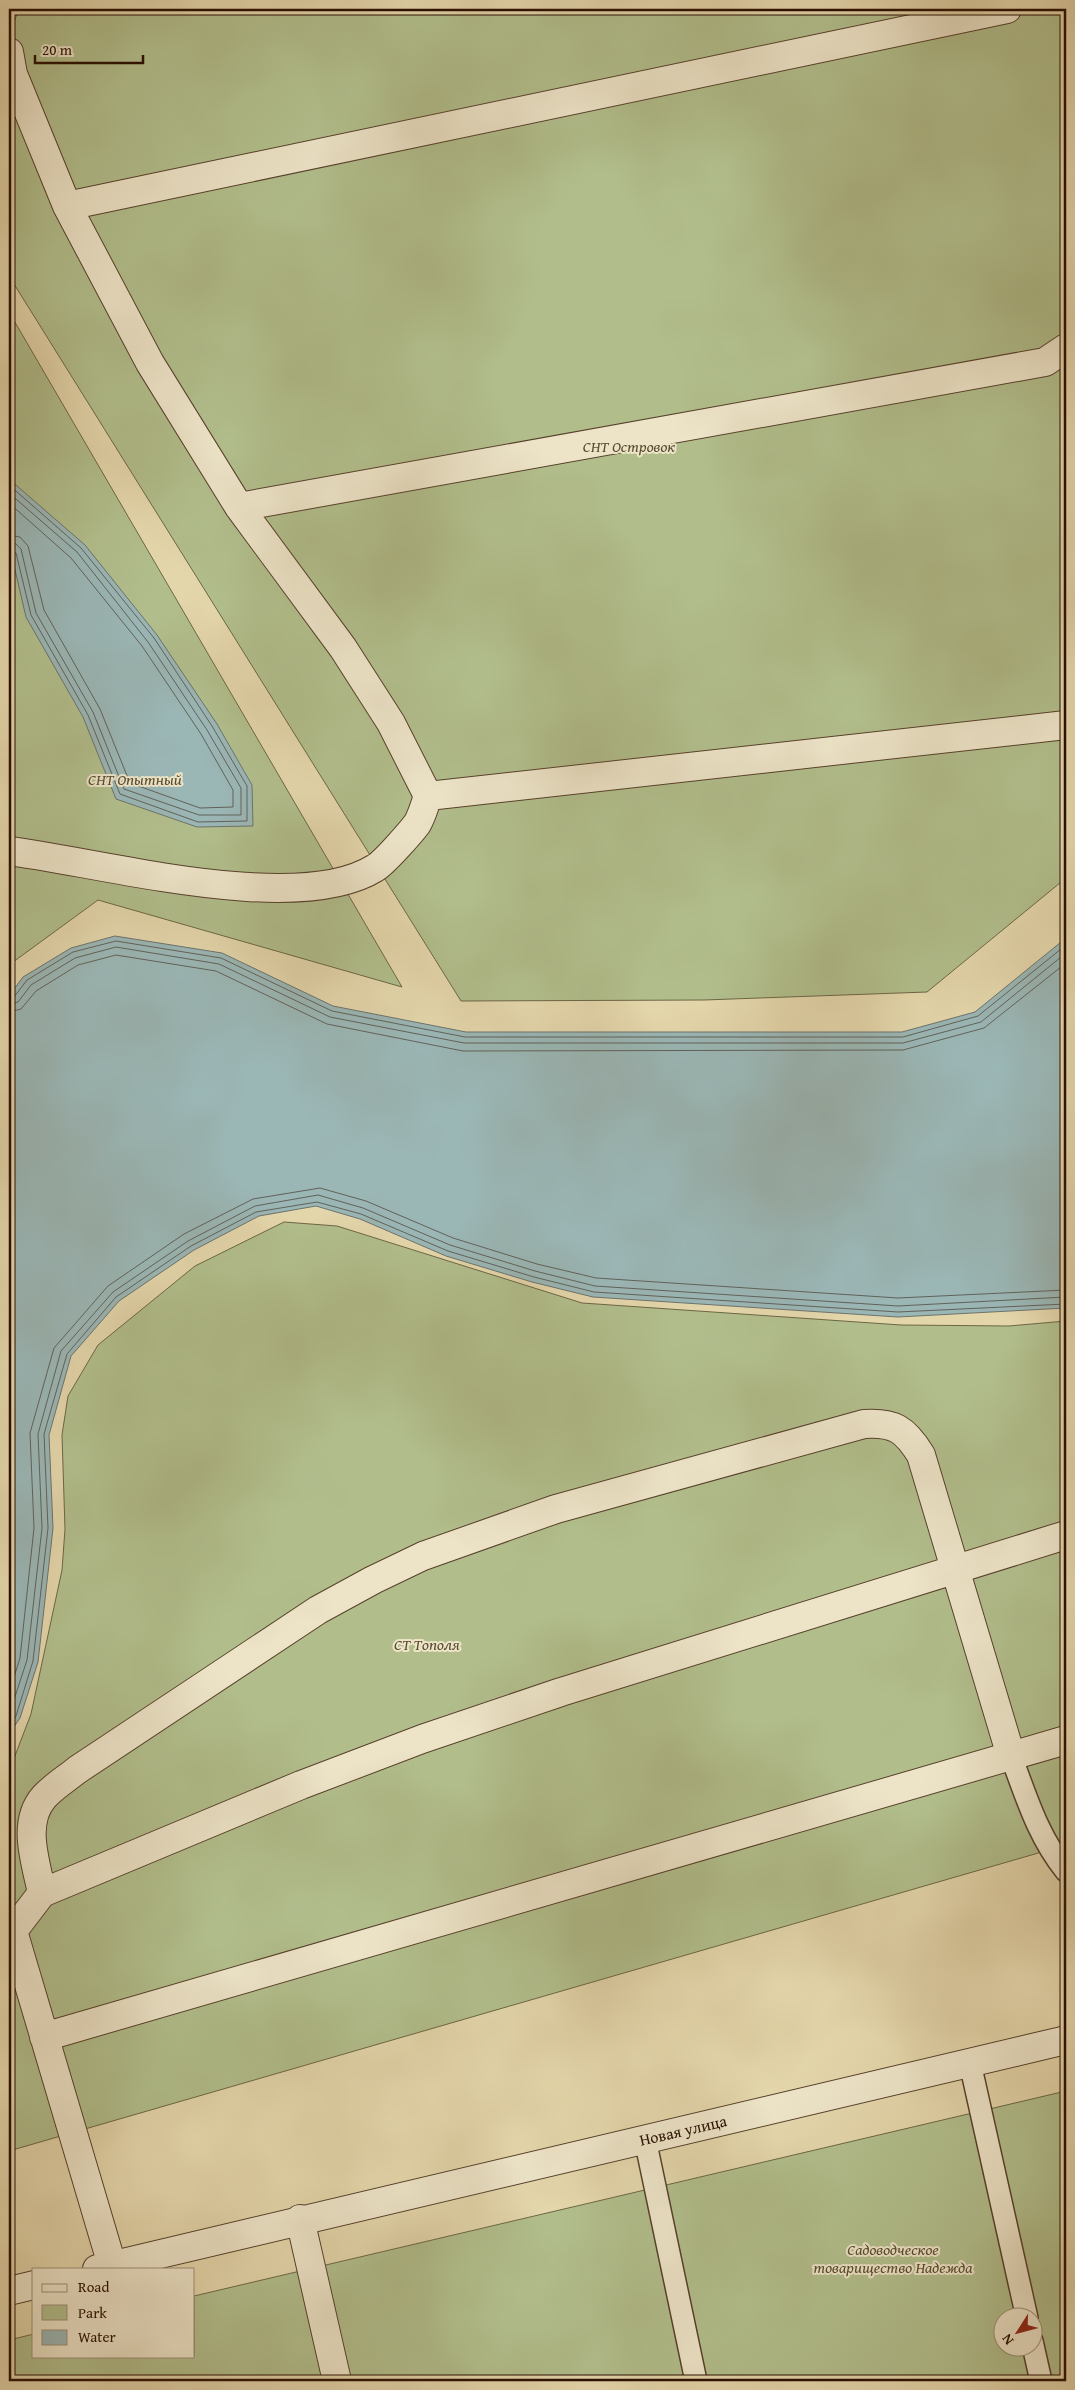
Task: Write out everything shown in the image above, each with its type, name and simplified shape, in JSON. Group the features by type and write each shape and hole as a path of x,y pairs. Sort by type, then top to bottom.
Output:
{"street":[{"path":"68,206 1007,9"},
{"path":"9,52 13,74 68,206 150,363 239,507 343,648 391,723 428,796 417,823 377,867 361,876 326,885 293,887 214,885 9,851"},
{"path":"239,507 1045,362 1066,348"},
{"path":"428,796 1066,725"},
{"path":"42,1893 30,1830 36,1811 44,1798 77,1770 318,1610 373,1580 423,1556 483,1533 556,1509 864,1424 884,1423 907,1436 921,1455 1011,1756"},
{"path":"104,2267 44,2037 11,1932 42,1893 301,1785 422,1739 562,1692 1066,1535"},
{"path":"44,2037 1066,1740"},
{"name":"Новая улица","path":"104,2267 1066,2040"},
{"path":"300,2220 337,2381"},
{"path":"9,2291 32,2285"}],"lane":[{"path":"1011,1756 1033,1818 1048,1848 1066,1871"},
{"path":"970,2063 1025,2308"},
{"path":"645,2139 696,2381"},
{"path":"1036,2358 1041,2381"}],"green space":[{"name":"СНТ Островок","path":"19,9 1066,9 1066,878 927,992 704,1000 461,1001 9,276 9,35"},
{"name":"СНТ Опытный","path":"9,312 402,987 98,900 9,965"},
{"name":"СТ Тополя","path":"284,1222 337,1226 582,1303 901,1325 1009,1326 1066,1321 1066,1845 9,2151 9,1767 31,1714 62,1570 65,1529 62,1435 68,1396 98,1345 195,1266"},
{"name":"Садоводческое товарищество Надежда","path":"1066,2091 1066,2381 9,2381 9,2340 32,2334 32,2358 195,2358 195,2296"}],"water":[{"path":"9,479 85,545 157,635 217,724 252,785 253,826 197,827 116,799 83,717 26,617 9,544"},
{"path":"115,936 222,953 333,1006 466,1032 902,1032 975,1012 1066,938 1066,1308 898,1317 593,1297 532,1282 446,1256 360,1219 316,1206 259,1216 194,1250 119,1301 71,1356 49,1435 53,1528 38,1662 20,1718 9,1734 9,996 23,977 71,948"}]}
